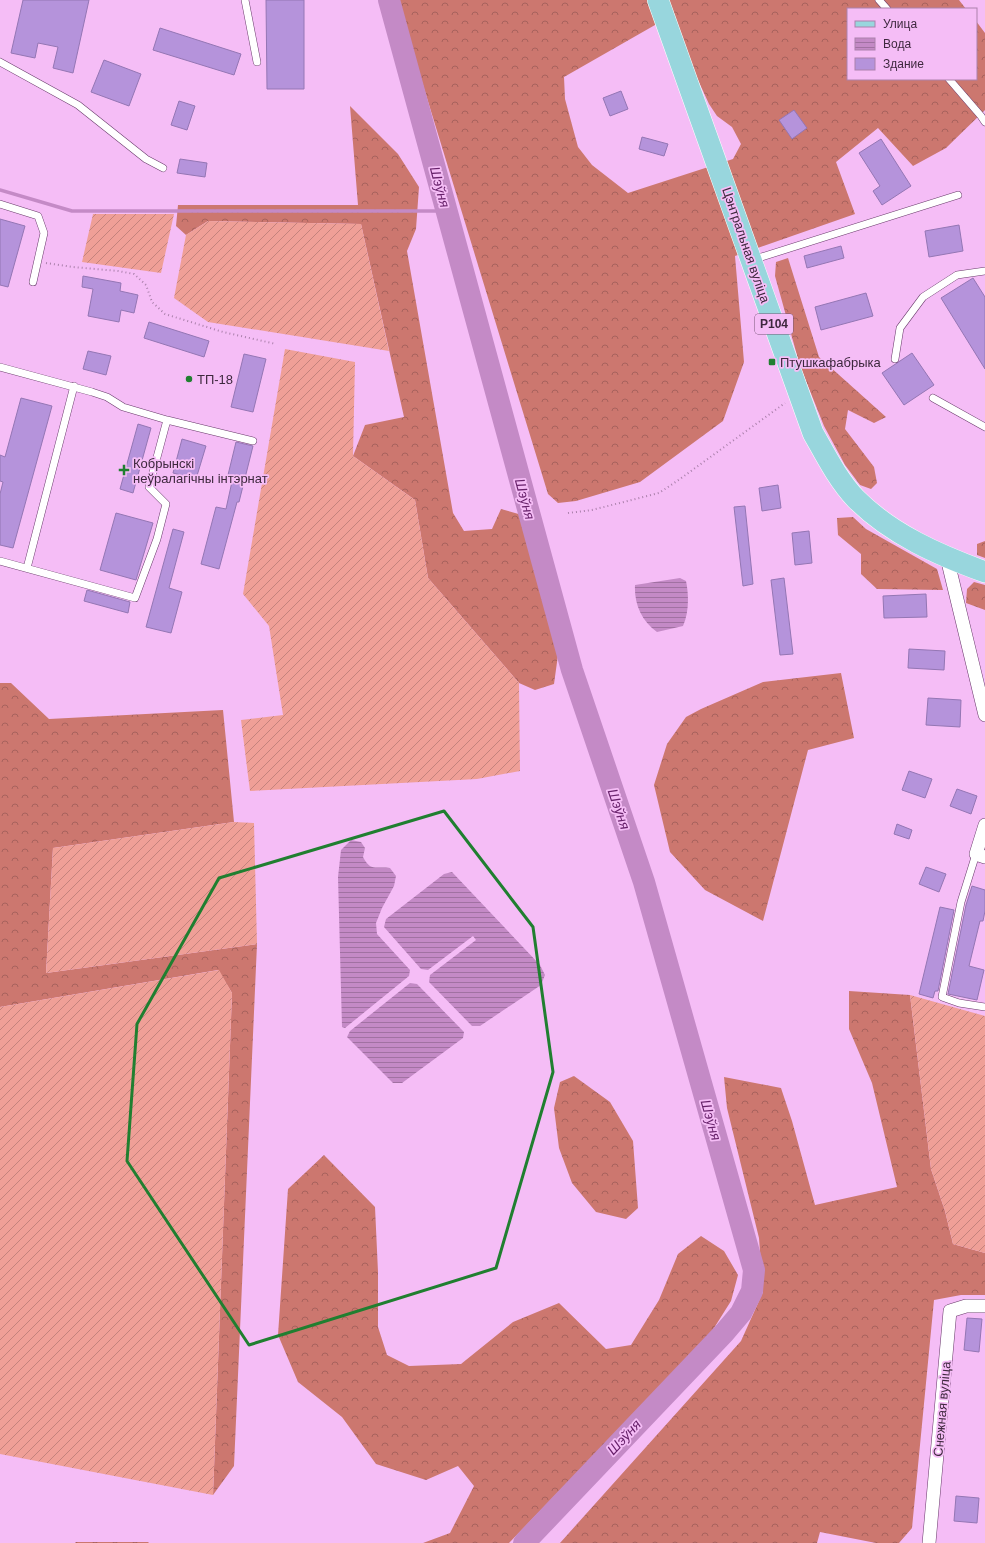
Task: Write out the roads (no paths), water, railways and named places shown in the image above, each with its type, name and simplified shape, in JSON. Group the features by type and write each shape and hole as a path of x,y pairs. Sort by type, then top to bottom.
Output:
{"main road":[{"name":"Цэнтральная вуліца","path":"658,0 813,433 835,472 856,499 893,530 947,558 985,572"}],"street":[{"path":"947,558 985,715"},
{"path":"981,855 985,825"},
{"name":"Снежная вуліца","path":"929,1543 950,1311 966,1306 985,1306"}],"lane":[{"path":"245,0 257,62"},
{"path":"879,0 886,8"},
{"path":"0,62 78,105 146,159 163,168"},
{"path":"950,80 985,122"},
{"path":"751,260 958,196"},
{"path":"0,204 38,216 44,233 33,282"},
{"path":"895,359 900,328 923,297 957,275 985,271"},
{"path":"0,367 74,386 107,397 123,407 167,420 253,441"},
{"path":"26,568 74,386"},
{"path":"933,398 985,427"},
{"path":"0,561 136,598 166,504 149,487 167,420"},
{"path":"981,855 961,902 942,997 960,1003 985,1007"}],"water":[{"path":"680,578 686,581 688,592 688,604 683,626 657,632 647,623 637,605 635,585"},
{"path":"351,840 361,842 365,848 363,857 368,865 371,867 390,868 396,876 394,886 376,923 377,934 410,970 409,976 345,1028 342,1027 338,877 341,850"},
{"path":"452,872 540,965 545,975 541,985 480,1026 472,1026 429,982 430,975 476,940 473,936 428,970 421,969 384,927 386,919 444,874"},
{"path":"410,983 417,984 464,1032 463,1038 402,1083 393,1083 347,1037 350,1031"}],"waterway":[{"name":"Шэўня","path":"389,0 572,670 644,882 754,1270 752,1291 741,1313 724,1333 524,1543"},
{"path":"0,190 72,211 446,211"}],"place":[{"name":"Птушкафабрыка","path":"772,362"},
{"name":"ТП-18","path":"189,379"},
{"name":"Кобрынскі неўралагічны інтэрнат","path":"124,470"}]}
